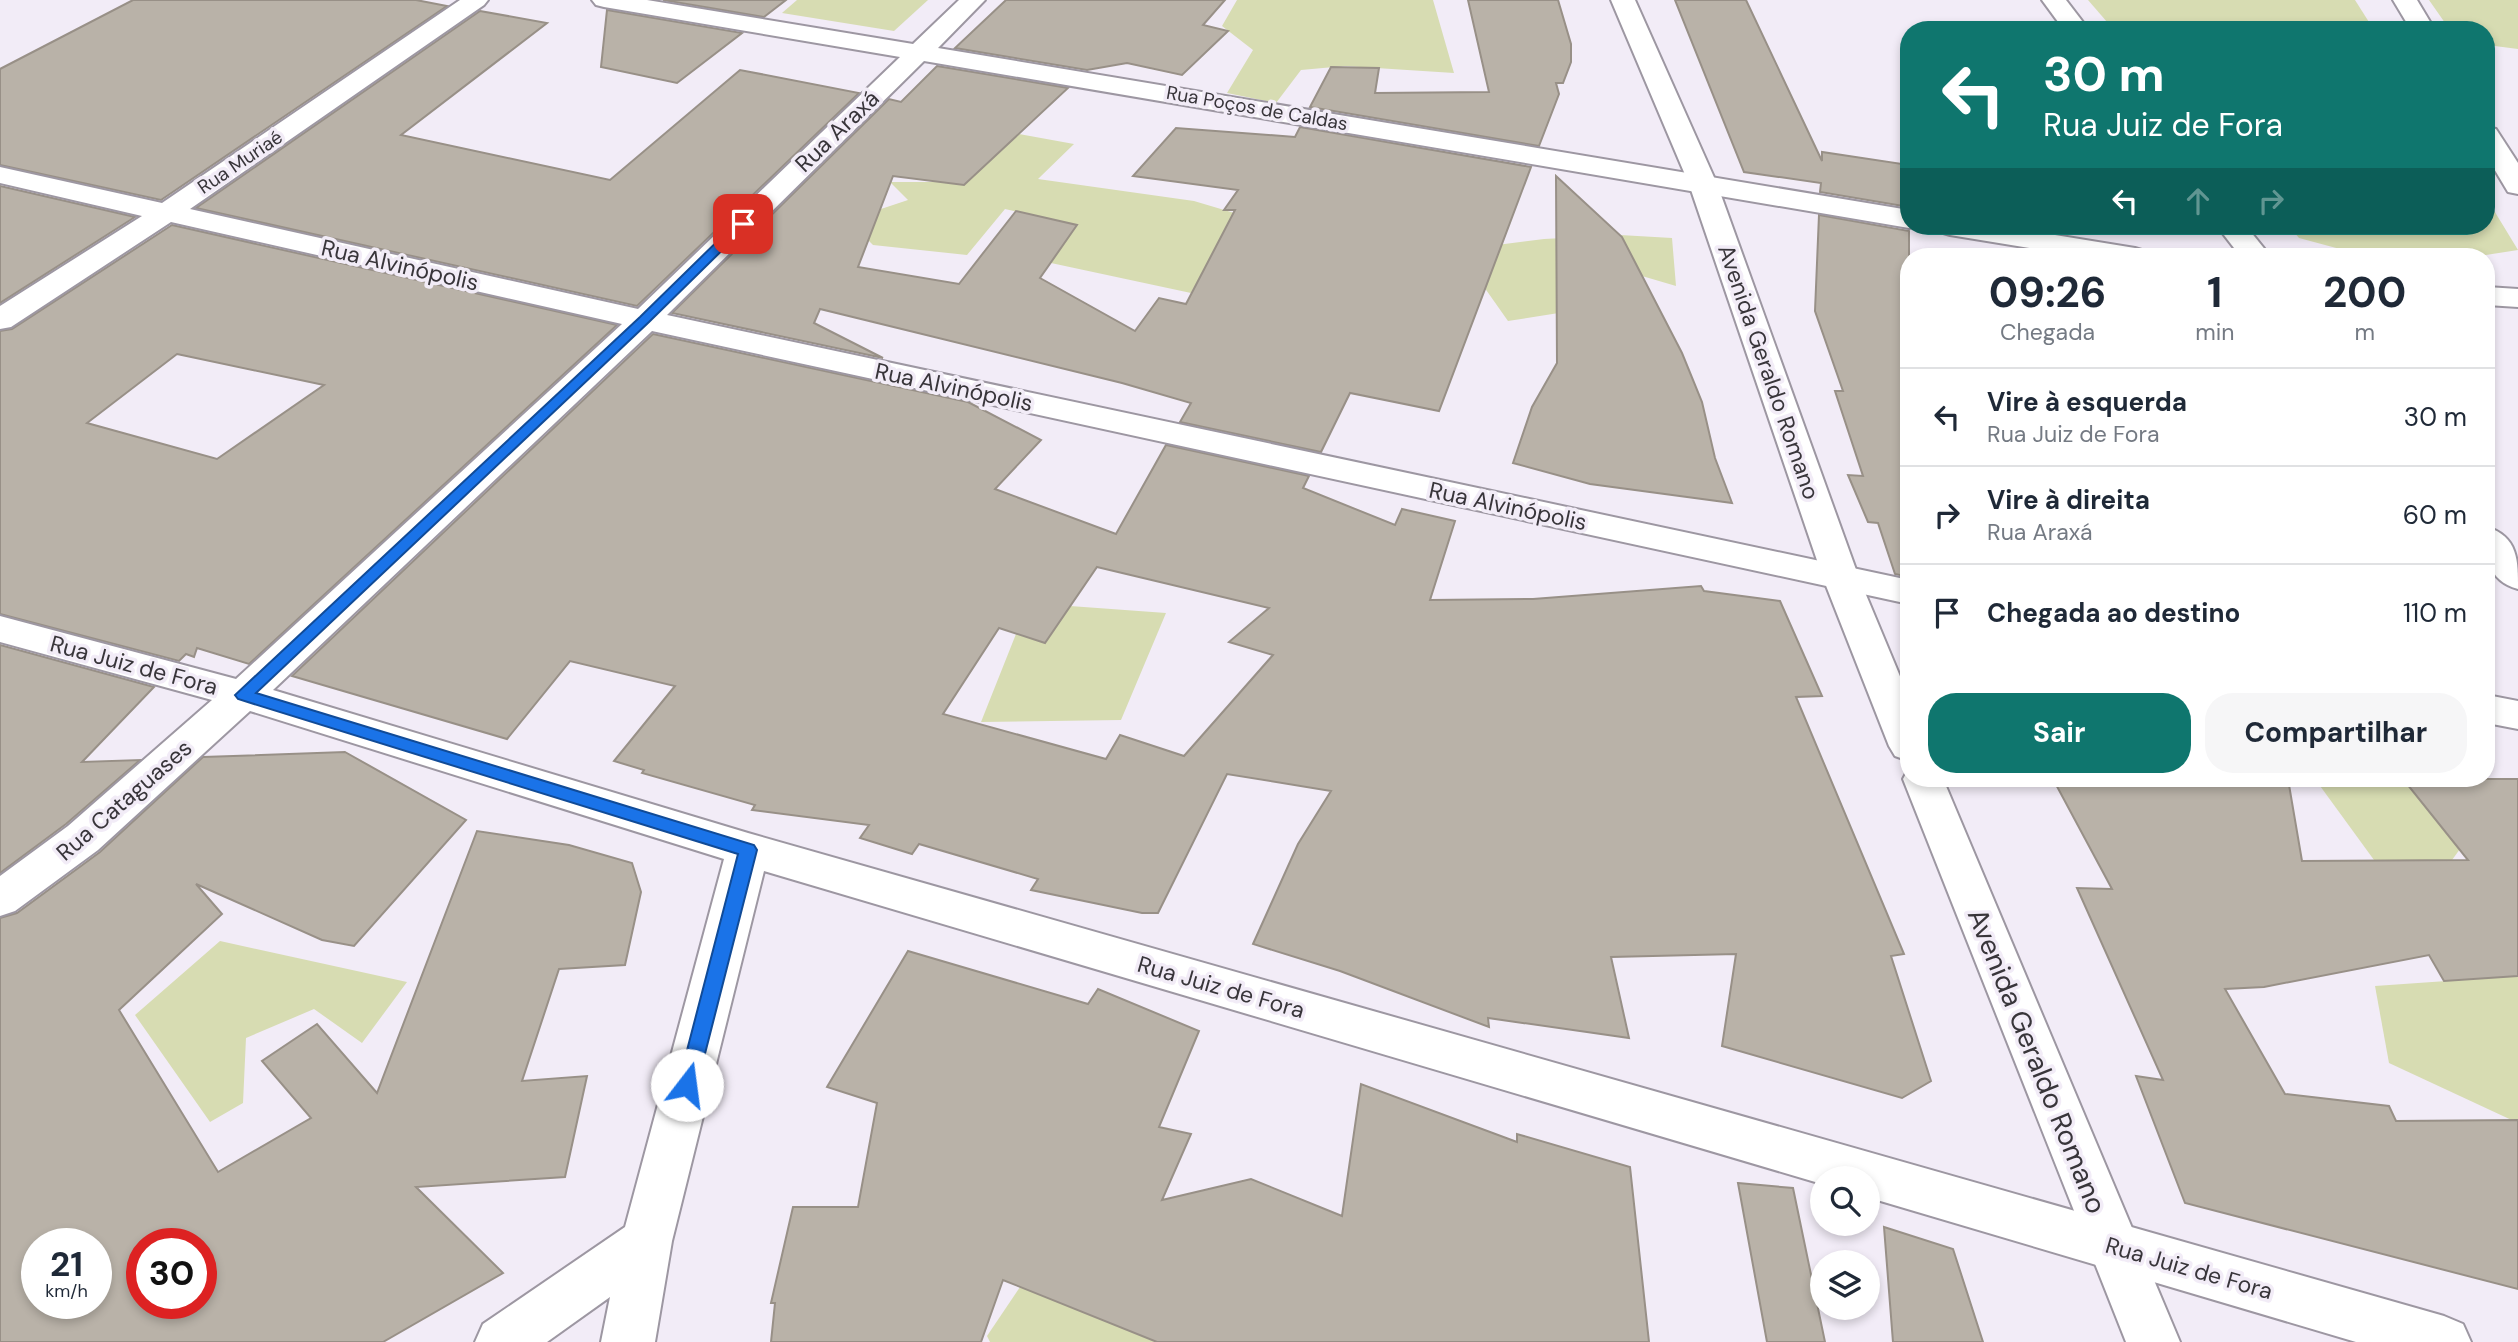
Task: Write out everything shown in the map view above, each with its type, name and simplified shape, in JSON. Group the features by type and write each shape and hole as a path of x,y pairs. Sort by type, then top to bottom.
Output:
{"street":[{"name":"Rua Muriaé","path":"0,320 166,213 476,0"},
{"name":"Rua Poços de Caldas","path":"604,0 1900,217"},
{"name":"Rua Araxá","path":"243,695 645,320 973,0"},
{"name":"Avenida Geraldo Romano","path":"1623,0 1703,184 1841,578 1900,724"},
{"path":"2054,0 2070,21"},
{"path":"2405,0 2418,21"},
{"path":"2495,148 2518,186"},
{"name":"Rua Alvinópolis","path":"0,175 645,320 1900,590"},
{"path":"2004,235 2081,248"},
{"path":"2495,297 2518,298"},
{"path":"2495,549 2518,577"},
{"name":"Rua Juiz de Fora","path":"0,629 243,695 748,850 2444,1342"},
{"name":"Rua Cataguases","path":"0,899 83,838 243,695"},
{"path":"2495,711 2518,715"},
{"name":"Avenida Geraldo Romano","path":"1926,787 2153,1342"},
{"path":"628,1342 647,1241 748,850"},
{"path":"502,1342 647,1241"}],"green space":[{"path":"797,0 928,0 894,31 782,13"},
{"path":"1237,0 1433,0 1454,73 1345,66 1301,70 1276,103 1227,93 1253,50 1222,26"},
{"path":"2088,0 2355,0 2368,21 2106,21"},
{"path":"2429,0 2518,0 2518,49 2495,46 2495,21 2444,21"},
{"path":"1019,134 1074,144 1038,179 1194,201 1308,235 1216,247 1191,293 1051,263 1076,225 1005,209 967,255 873,245 848,220 908,200 890,182 953,182"},
{"path":"2495,212 2518,250 2495,254 2495,248 2336,248 2296,235 2495,235"},
{"path":"1620,235 1672,238 1676,286 1608,266 1565,312 1508,321 1458,250 1544,239"},
{"path":"1070,606 1166,613 1121,720 981,722 1016,634 1045,643"},
{"path":"2321,787 2410,787 2460,849 2452,860 2374,860"},
{"path":"220,941 407,982 362,1043 314,1009 246,1038 243,1103 210,1122 135,1015"},
{"path":"2518,976 2518,1123 2389,1063 2375,986"},
{"path":"1020,1287 1157,1342 990,1342 987,1336"}],"building":[{"path":"133,0 416,0 447,6 161,200 0,165 0,69"},
{"path":"663,0 786,0 764,17"},
{"path":"1006,0 1225,0 1203,25 1228,31 1182,75 1127,63 1087,70 955,48"},
{"path":"1468,0 1558,0 1571,44 1571,62 1563,83 1556,83 1559,94 1539,146 1310,107 1331,67 1379,68 1375,93 1489,92"},
{"path":"1675,0 1746,0 1822,161 1822,152 1900,164 1900,205 1820,192 1821,183 1744,172"},
{"path":"607,10 742,33 677,83 601,67"},
{"path":"480,11 547,23 401,135 610,180 740,70 859,93 637,306 196,208"},
{"path":"937,66 1068,88 964,185 893,176 858,267 959,284 1016,211 1077,225 1040,278 1135,331 1159,298 1186,304 1235,210 1224,210 1238,190 1133,176 1176,128 1295,137 1300,127 1531,167 1439,411 1350,393 1321,452 1180,422 1191,403 1122,383 820,309 814,323 883,358 672,313 889,99 901,102"},
{"path":"1556,176 1622,237 1682,353 1702,402 1715,458 1732,503 1590,484 1513,463 1532,407 1557,363"},
{"path":"0,186 135,217 0,303"},
{"path":"1819,215 1900,229 1900,235 1909,235 1909,248 1900,248 1900,575 1895,574 1878,523 1868,522 1848,475 1863,476 1835,391 1843,391 1815,311"},
{"path":"172,225 617,325 249,664 197,648 194,657 186,654 179,661 0,614 0,331 12,329","holes":["177,354 324,385 217,459 87,423"]},
{"path":"653,334 968,402 1041,440 995,489 1116,534 1166,445 1309,476 1303,488 1395,525 1402,509 1455,521 1430,600 1533,599 1701,586 1704,591 1780,601 1822,696 1796,697 1904,954 1891,956 1931,1081 1902,1098 1722,1046 1736,954 1611,957 1629,1038 1488,1018 1489,1027 1340,971 1253,944 1298,844 1331,791 1227,774 1158,913 1142,913 1031,890 1038,879 919,844 912,854 860,838 869,825 752,810 755,805 642,773 644,770 614,761 675,686 570,661 507,739 292,676","holes":["1097,567 1269,608 1229,642 1273,655 1184,756 1120,735 1106,759 943,714 999,628 1045,643"]},
{"path":"0,645 154,687 82,762 140,760 66,824 0,873"},
{"path":"345,752 466,820 354,946 322,940 196,884 222,914 119,1010 218,1172 311,1118 262,1061 317,1024 377,1093 477,831 569,845 632,863 641,892 625,965 559,969 522,1081 587,1076 565,1177 416,1187 503,1273 383,1342 0,1342 0,918 17,913 100,852 203,757"},
{"path":"2495,779 2518,779 2518,976 2444,981 2429,955 2264,987 2225,989 2285,1094 2389,1106 2396,1121 2518,1120 2518,1289 2185,1203 2136,1076 2163,1080 2077,888 2112,889 2057,787 2289,787 2302,861 2468,860 2409,787 2495,787"},
{"path":"908,951 1088,1004 1098,989 1199,1031 1159,1127 1191,1134 1162,1200 1251,1179 1342,1216 1361,1084 1517,1142 1517,1134 1630,1167 1649,1342 1157,1342 1003,1280 981,1342 771,1342 775,1303 771,1303 793,1207 858,1207 877,1103 827,1087"},
{"path":"1738,1183 1793,1188 1810,1270 1810,1320 1820,1320 1825,1342 1767,1342"},
{"path":"1884,1227 1953,1249 1983,1342 1893,1342"}],"route":[{"path":"687,1085 748,850 243,695 645,320 743,224"}]}
